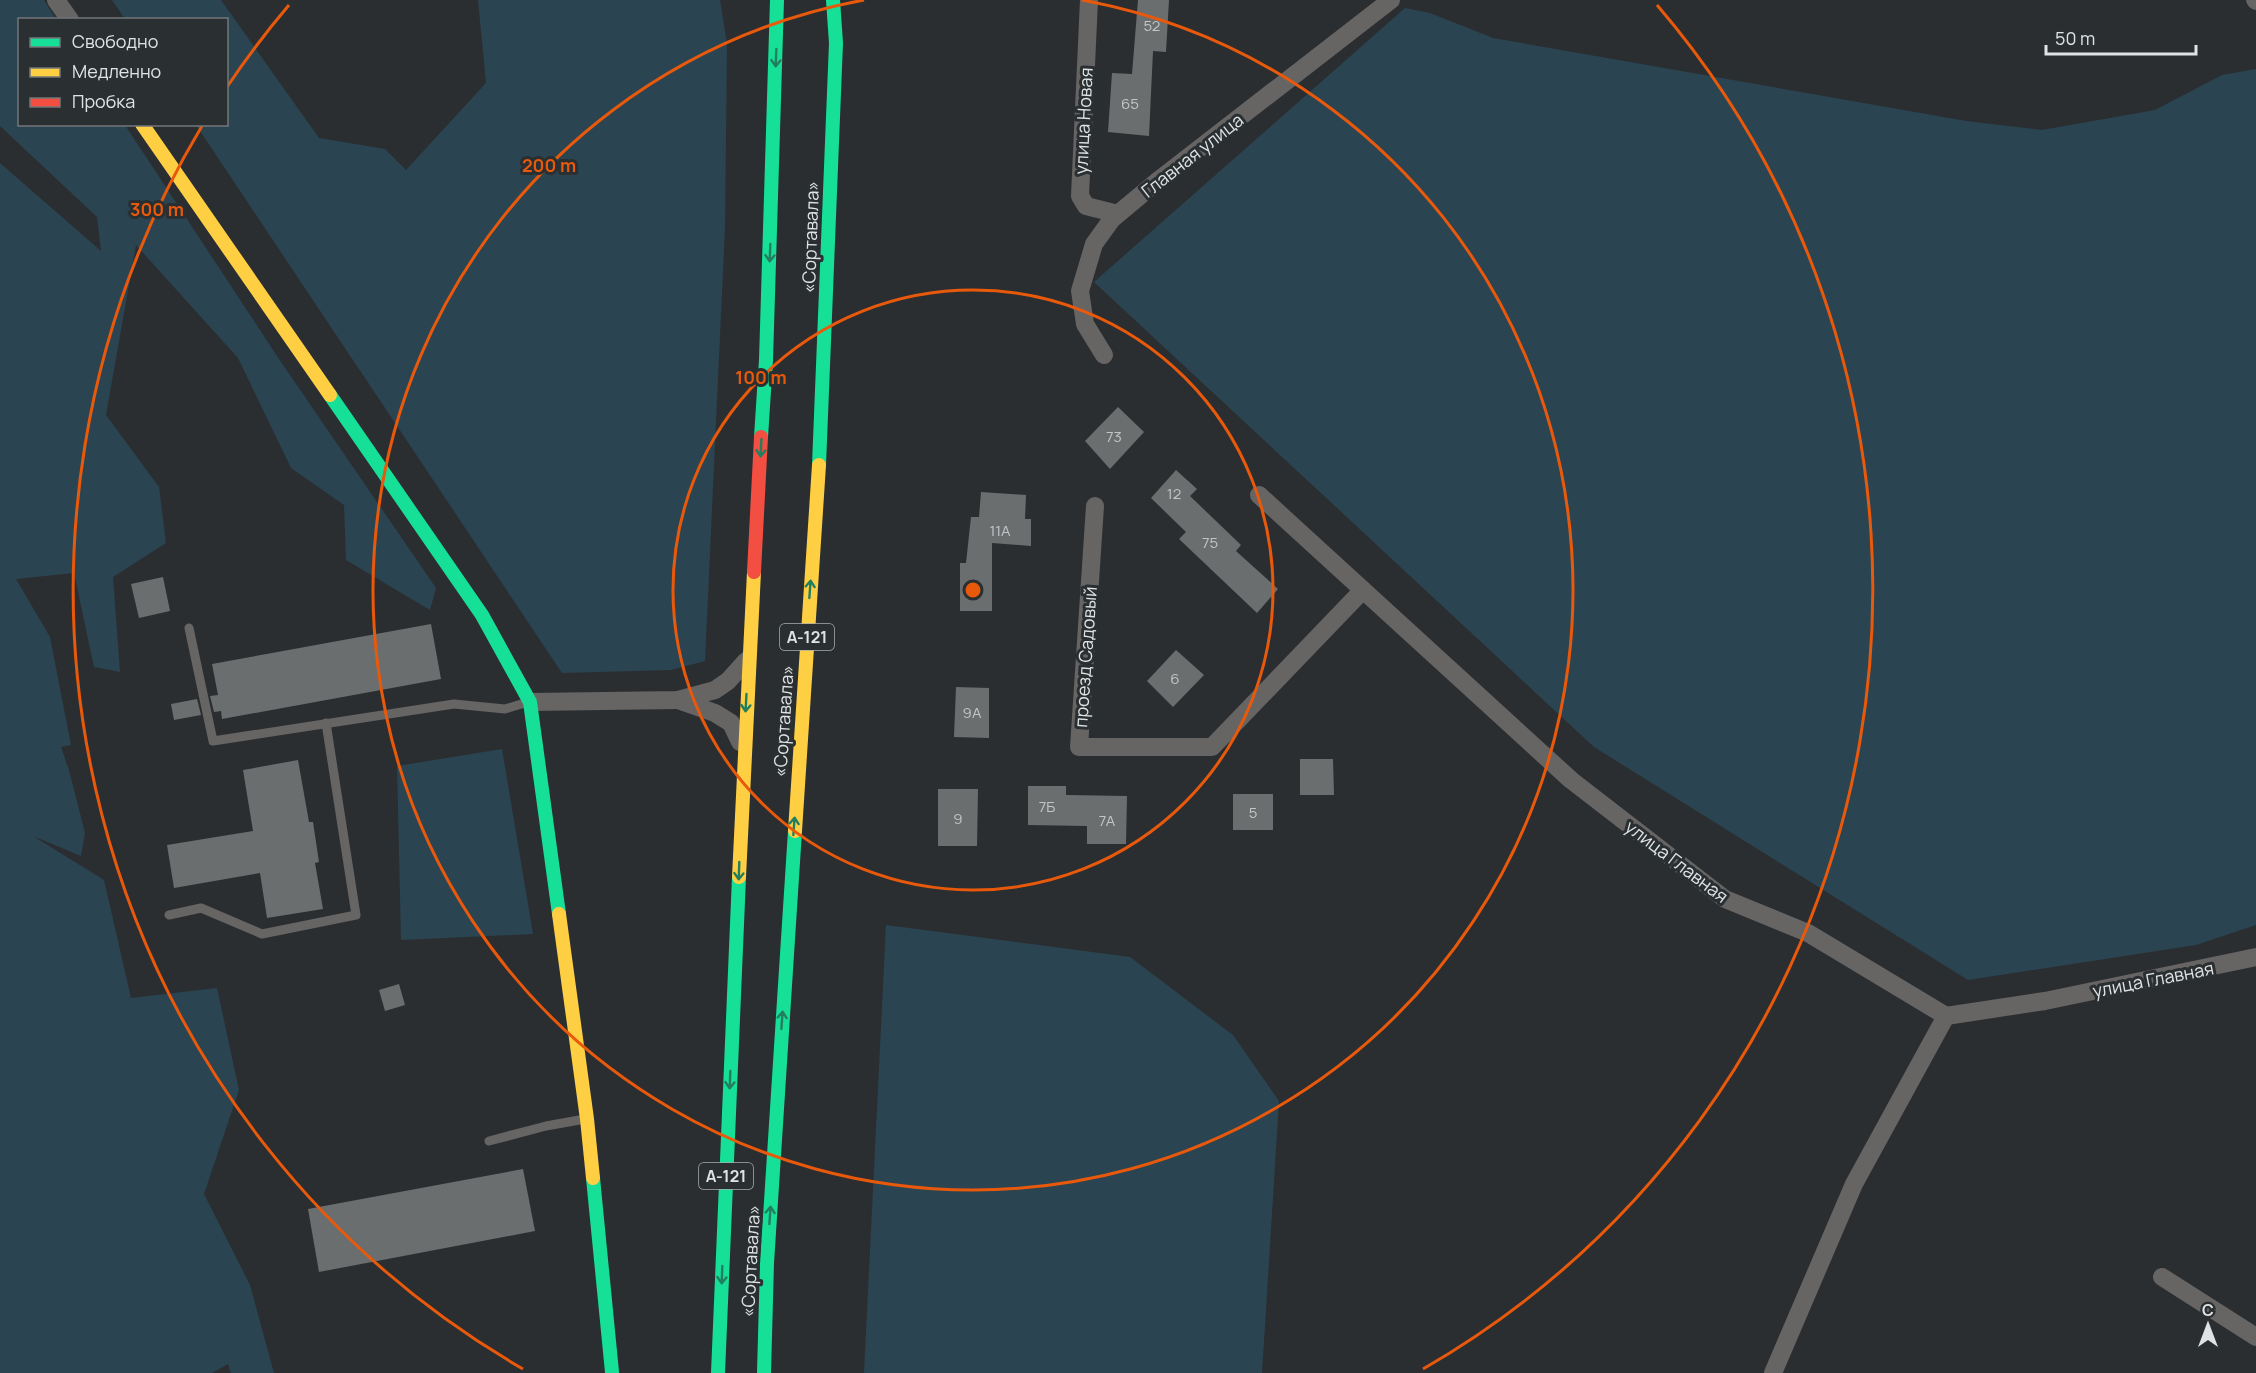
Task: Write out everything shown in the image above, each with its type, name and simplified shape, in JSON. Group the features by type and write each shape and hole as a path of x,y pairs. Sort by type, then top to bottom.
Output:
{"main road":[{"name":"«Сортавала»","path":"718,1373 744,750 766,360 777,0"},
{"name":"«Сортавала»","path":"764,1373 771,1204 821,430 836,43 834,0"},
{"path":"143,126 482,615 530,702 587,1119 610,1373"}],"street":[{"path":"56,0 69,18"},
{"name":"улица Новая","path":"1089,0 1080,196 1086,207 1118,214"},
{"name":"Главная улица","path":"1104,355 1085,324 1080,291 1094,244 1112,219 1160,179 1391,0"},
{"name":"улица Главная","path":"1259,495 1571,780 1725,899 1808,933 1946,1016 2045,1001 2256,957"},
{"name":"проезд Садовый","path":"1095,506 1079,747 1212,747 1363,590"},
{"path":"530,702 678,700 715,690 728,681 749,657"},
{"path":"678,700 715,713 731,723 744,750"},
{"path":"1773,1373 1854,1184 1946,1016"},
{"path":"2162,1277 2256,1337"}],"lane":[{"path":"189,628 213,741 454,704 505,709 530,702"},
{"path":"169,915 201,908 262,934 356,915 326,723"},
{"path":"489,1142 546,1126 587,1119"}],"shaded area":[{"path":"0,0 44,0 55,18 18,18 18,126 126,126 281,362 436,588 430,610 346,560 344,505 291,468 238,358 136,245 106,415 159,487 166,543 113,577 120,672 94,667 74,573 16,579 50,637 71,745 61,747 85,833 81,856 33,836 104,880 131,998 217,988 239,1090 204,1194 250,1285 274,1373 231,1373 228,1364 212,1373 0,1373 0,163 101,251 97,217 0,126"},
{"path":"112,0 221,0 319,138 385,149 406,170 486,83 478,0 720,0 727,44 725,227 705,661 671,670 562,673 197,126 228,126 228,18 124,18"},
{"path":"1405,8 1430,13 1493,38 1966,121 2042,130 2155,110 2222,75 2256,69 2256,925 2196,945 1968,980 1594,747 1094,282"},
{"path":"502,749 533,934 401,940 397,766"},
{"path":"886,925 1130,957 1233,1035 1279,1101 1262,1373 864,1373"}],"building":[{"path":"1138,0 1169,0 1166,52 1153,51 1149,136 1108,132 1112,73 1132,74"},
{"path":"1118,407 1144,432 1110,469 1085,441"},
{"path":"1176,470 1197,489 1190,496 1241,545 1236,551 1278,589 1257,613 1179,539 1186,532 1151,498"},
{"path":"981,492 1026,495 1025,519 1031,519 1031,546 992,543 992,611 960,611 960,563 966,563 971,517 979,517"},
{"path":"163,577 170,611 139,618 131,584"},
{"path":"431,624 441,679 222,719 221,711 214,712 210,696 218,695 212,664"},
{"path":"1176,650 1204,675 1173,707 1147,681"},
{"path":"956,687 989,688 989,738 954,737"},
{"path":"197,699 201,715 174,720 171,704"},
{"path":"1300,759 1333,759 1334,795 1300,795"},
{"path":"298,760 309,822 313,822 319,862 315,863 323,909 267,918 260,873 174,888 167,845 253,831 243,770"},
{"path":"1028,786 1066,786 1066,795 1127,796 1126,844 1087,844 1087,826 1028,825"},
{"path":"938,789 978,789 977,846 938,846"},
{"path":"1233,794 1273,794 1273,830 1233,830"},
{"path":"399,984 405,1005 385,1011 379,990"},
{"path":"523,1169 535,1231 319,1272 308,1209"}],"traffic: fast":[{"path":"761,437 766,360 777,0"},
{"path":"819,465 836,43 833,0"},
{"path":"330,395 482,615 530,702 559,914"},
{"path":"764,1373 767,1263 795,831"},
{"path":"718,1373 739,877"},
{"path":"593,1178 612,1372"}],"traffic: slow":[{"path":"143,126 330,395"},
{"path":"795,831 819,465"},
{"path":"739,877 754,572"},
{"path":"559,914 593,1178"}],"traffic: jam":[{"path":"754,572 761,437"}]}
